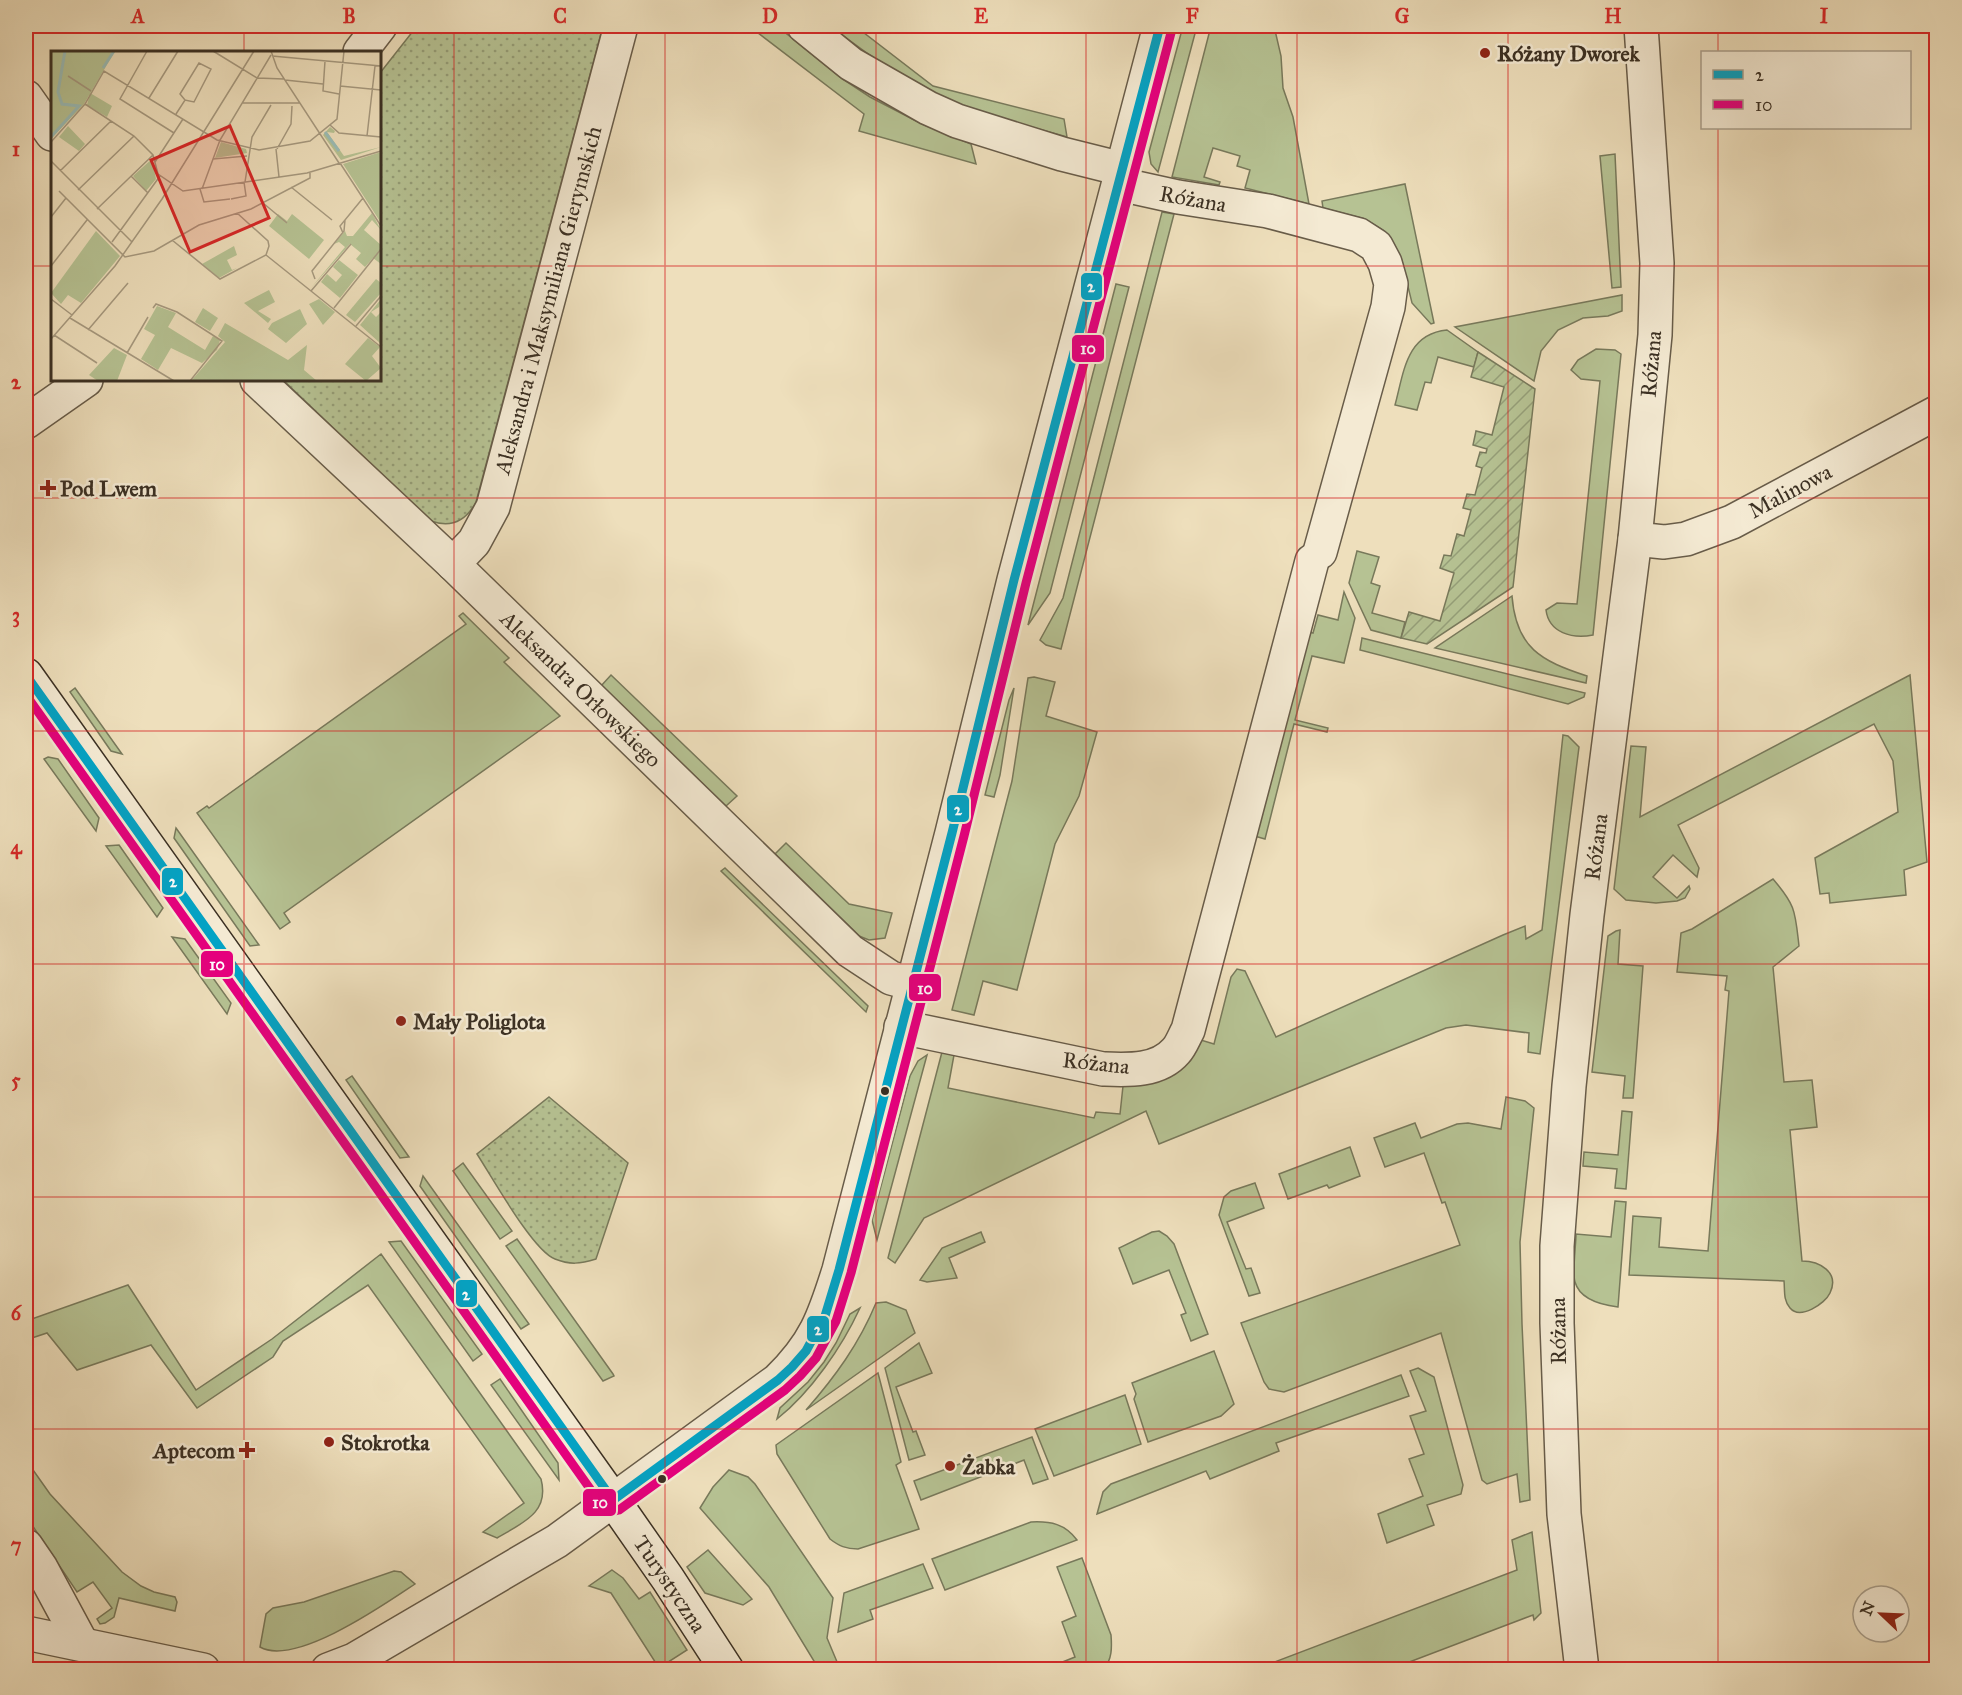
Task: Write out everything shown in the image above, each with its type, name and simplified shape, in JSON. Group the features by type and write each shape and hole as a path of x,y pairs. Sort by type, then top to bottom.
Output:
{"street":[{"path":"361,51 380,26"},
{"name":"Aleksandra i Maksymiliana Gierymskich","path":"453,564 474,542 493,507 621,26"},
{"name":"Różana","path":"804,26 851,64 937,113 957,121 1062,154 1178,197 1268,211 1359,236 1376,246 1385,263 1391,284 1388,307 1316,556 1194,1009 1188,1030 1176,1052 1157,1064 1130,1071 1102,1069 901,1027"},
{"path":"347,1666 557,1541 778,1380 806,1351 825,1316 913,984 1014,580 1160,26"},
{"name":"Różana","path":"1582,1670 1563,1514 1557,1246 1569,1086 1587,915 1635,539 1655,335 1657,263 1641,26"},
{"path":"26,97 51,133"},
{"path":"26,422 85,381"},
{"name":"Aleksandra Orłowskiego","path":"258,381 453,564 850,951 891,978 913,984"},
{"name":"Malinowa","path":"1635,539 1664,542 1686,539 1732,522 1936,413"},
{"name":"Turystyczna","path":"26,675 613,1500 727,1670"},
{"path":"26,1546 41,1568 82,1644"},
{"path":"26,1633 203,1670"}],"green space":[{"path":"417,26 603,26 476,502 463,518 445,524 431,521 284,381 381,381 381,72"},
{"path":"749,26 777,26 841,78 870,97 922,124 971,144 976,164 859,131 864,114"},
{"path":"831,26 855,26 933,86 1064,119 1067,137 965,107 929,91 895,71"},
{"path":"1183,26 1197,26 1158,172 1151,164 1149,152"},
{"path":"1211,26 1274,26 1281,56 1283,88 1293,117 1309,204 1245,188 1250,170 1237,166 1240,156 1213,148 1204,177 1220,182 1219,185 1172,177"},
{"path":"1615,154 1621,287 1612,288 1600,156"},
{"path":"1405,184 1434,323 1431,324 1412,303 1401,258 1383,230 1365,219 1323,208 1322,201"},
{"path":"1162,212 1174,214 1061,649 1046,645 1040,640 1063,598"},
{"path":"1116,284 1129,287 1050,593 1028,625"},
{"path":"1622,295 1622,311 1608,316 1583,318 1558,330 1541,351 1534,381 1455,327"},
{"path":"1447,330 1478,352 1474,367 1438,357 1431,383 1425,382 1417,410 1395,405 1405,368 1415,347 1433,333"},
{"path":"1596,349 1615,350 1621,354 1593,635 1577,636 1557,629 1548,618 1546,610 1557,603 1577,604 1600,381 1581,379 1571,370 1578,360"},
{"path":"1478,352 1535,389 1513,587 1427,644 1401,638 1409,612 1440,621 1454,573 1440,568 1444,555 1451,556 1457,534 1464,536 1471,510 1463,508 1467,494 1475,495 1482,468 1476,466 1480,452 1486,453 1487,449 1473,445 1476,431 1492,435 1504,387 1471,377"},
{"path":"1357,551 1379,557 1371,583 1380,586 1372,613 1405,622 1401,638 1371,630 1349,583"},
{"path":"1344,592 1355,618 1344,663 1312,656 1295,720 1328,728 1327,732 1294,724 1265,839 1251,835 1305,631 1313,633 1318,615 1338,620"},
{"path":"1512,596 1514,614 1525,640 1544,658 1587,676 1586,683 1435,648"},
{"path":"463,613 509,658 504,662 560,716 284,913 290,922 280,929 197,813 207,806 209,808 466,624 459,616"},
{"path":"1362,638 1585,693 1584,697 1568,704 1360,650"},
{"path":"611,675 737,796 726,806 601,686"},
{"path":"1910,675 1927,862 1904,870 1906,895 1830,903 1829,893 1820,894 1815,858 1898,812 1893,761 1874,724 1678,825 1699,868 1697,877 1673,855 1653,877 1677,898 1689,886 1690,889 1685,898 1656,903 1626,900 1614,889 1631,746 1646,747 1640,817"},
{"path":"1034,677 1055,682 1046,716 1097,732 1079,796 1055,844 1017,990 983,981 974,1015 952,1010 1012,781 1028,678"},
{"path":"75,688 122,754 111,751 70,692"},
{"path":"1014,688 1000,775 994,797 985,795 1009,700"},
{"path":"1563,735 1568,736 1579,747 1540,1054 1528,1052 1529,1033 1466,1025 1446,1028 1159,1144 1146,1111 924,1218 895,1263 888,1258 942,1052 954,1055 948,1088 1094,1118 1096,1112 1120,1114 1123,1086 1148,1083 1201,1040 1214,1044 1231,977 1237,969 1245,971 1276,1037 1525,926 1526,939 1542,930"},
{"path":"48,757 58,759 99,818 96,831 44,759"},
{"path":"176,828 259,945 250,946 174,838"},
{"path":"786,843 849,904 892,913 885,938 869,940 859,936 775,854"},
{"path":"119,845 163,908 157,917 106,846"},
{"path":"725,868 868,1006 866,1012 721,871"},
{"path":"1773,879 1793,910 1799,946 1773,967 1784,1082 1812,1080 1817,1127 1790,1130 1802,1261 1815,1263 1826,1269 1832,1279 1830,1293 1823,1302 1812,1309 1800,1312 1794,1311 1788,1305 1785,1298 1784,1281 1629,1275 1633,1216 1661,1218 1659,1247 1708,1251 1729,991 1725,990 1727,976 1677,972 1681,933 1692,929"},
{"path":"1620,930 1618,964 1643,966 1633,1098 1623,1098 1625,1076 1592,1072 1608,936"},
{"path":"172,937 185,939 231,1003 227,1014"},
{"path":"927,1055 877,1240 872,1220 910,1076 918,1061"},
{"path":"352,1076 409,1157 400,1158 346,1080"},
{"path":"549,1097 628,1163 596,1259 585,1262 565,1262 546,1253 502,1195 477,1154"},
{"path":"1506,1097 1525,1101 1534,1108 1520,1242 1530,1500 1520,1502 1517,1474 1487,1484 1482,1480 1441,1333 1284,1392 1269,1389 1264,1382 1241,1323 1460,1245 1424,1153 1385,1167 1374,1138 1415,1123 1421,1138 1457,1124 1468,1123 1501,1129"},
{"path":"1622,1111 1632,1112 1626,1189 1615,1188 1617,1169 1583,1166 1584,1152 1618,1155"},
{"path":"1350,1147 1360,1176 1329,1188 1327,1185 1288,1199 1279,1174"},
{"path":"463,1163 512,1231 500,1239 453,1171"},
{"path":"423,1176 529,1324 521,1329 420,1186"},
{"path":"1255,1183 1264,1208 1227,1222 1246,1269 1251,1268 1260,1293 1249,1296 1219,1215 1224,1197 1231,1191"},
{"path":"1615,1201 1626,1202 1618,1307 1599,1303 1587,1297 1578,1288 1574,1272 1576,1234 1611,1237"},
{"path":"1159,1231 1174,1244 1208,1334 1191,1341 1181,1315 1186,1313 1169,1270 1133,1284 1119,1248 1152,1232"},
{"path":"981,1232 985,1242 949,1258 957,1278 927,1282 920,1280 942,1248"},
{"path":"517,1239 614,1376 603,1381 506,1246"},
{"path":"401,1241 482,1354 473,1361 389,1242"},
{"path":"381,1254 541,1479 543,1491 538,1509 524,1522 497,1538 483,1532 524,1503 368,1285 283,1341 273,1357 197,1408 151,1345 77,1370 47,1333 26,1340 26,1321 128,1285 196,1390 272,1339"},
{"path":"886,1302 906,1310 915,1333 806,1410 846,1360 876,1303"},
{"path":"860,1308 825,1368 802,1396 777,1419 780,1408 808,1382 824,1362 850,1314"},
{"path":"919,1343 932,1373 896,1387 913,1432 916,1431 925,1455 909,1460 885,1368"},
{"path":"1214,1351 1234,1404 1221,1416 1148,1442 1134,1399 1136,1394 1132,1383"},
{"path":"1418,1368 1434,1377 1463,1485 1461,1494 1427,1505 1434,1525 1387,1543 1378,1514 1423,1496 1409,1459 1424,1454 1410,1416 1426,1411 1410,1371"},
{"path":"878,1373 901,1462 896,1465 919,1529 858,1549 850,1548 830,1539 777,1454 776,1445"},
{"path":"1401,1375 1409,1396 1276,1443 1279,1451 1210,1479 1206,1471 1097,1514 1103,1492 1111,1484"},
{"path":"500,1379 558,1463 559,1480 491,1385"},
{"path":"1125,1395 1141,1444 1054,1476 1035,1429"},
{"path":"1032,1437 1048,1479 1033,1484 1024,1460 921,1500 914,1481"},
{"path":"26,1460 50,1494 122,1572 141,1586 175,1597 177,1602 175,1611 119,1598 114,1617 100,1624 97,1619 112,1608 93,1582 77,1592 26,1516"},
{"path":"729,1470 748,1477 755,1484 833,1598 827,1638 840,1669 816,1669 814,1661 769,1587 700,1508 713,1487"},
{"path":"1031,1522 1057,1525 1068,1530 1077,1540 945,1590 932,1559"},
{"path":"1532,1532 1541,1613 1534,1620 1533,1615 1391,1669 1256,1669 1517,1570 1512,1540"},
{"path":"708,1550 752,1599 743,1605 705,1593 687,1567"},
{"path":"1082,1558 1111,1635 1110,1657 1104,1669 1045,1669 1075,1657 1062,1622 1076,1616 1057,1567"},
{"path":"923,1564 933,1588 870,1610 873,1619 838,1632 844,1593"},
{"path":"612,1570 623,1578 639,1599 650,1592 687,1650 659,1668 611,1593 589,1586"},
{"path":"394,1571 401,1572 415,1584 362,1618 317,1641 295,1648 275,1651 260,1647 266,1614 273,1608 304,1602"},
{"path":"1043,1663 1045,1669 1028,1669"}],"transit line":[{"name":"2","path":"613,1500 778,1380 806,1351 825,1316 839,1270 952,833 1014,580 1160,26"},
{"name":"10","path":"26,695 603,1507 611,1512 619,1510 785,1390 816,1358 836,1321 851,1273 964,836 1026,583 1172,29"},
{"name":"2","path":"26,675 613,1500"}],"place":[{"name":"Różany Dworek","path":"1485,53"},
{"name":"Pod Lwem","path":"48,488"},
{"name":"Mały Poliglota","path":"401,1021"},
{"name":"Stokrotka","path":"329,1442"},
{"name":"Aptecom","path":"247,1450"},
{"name":"Żabka","path":"950,1466"}]}
